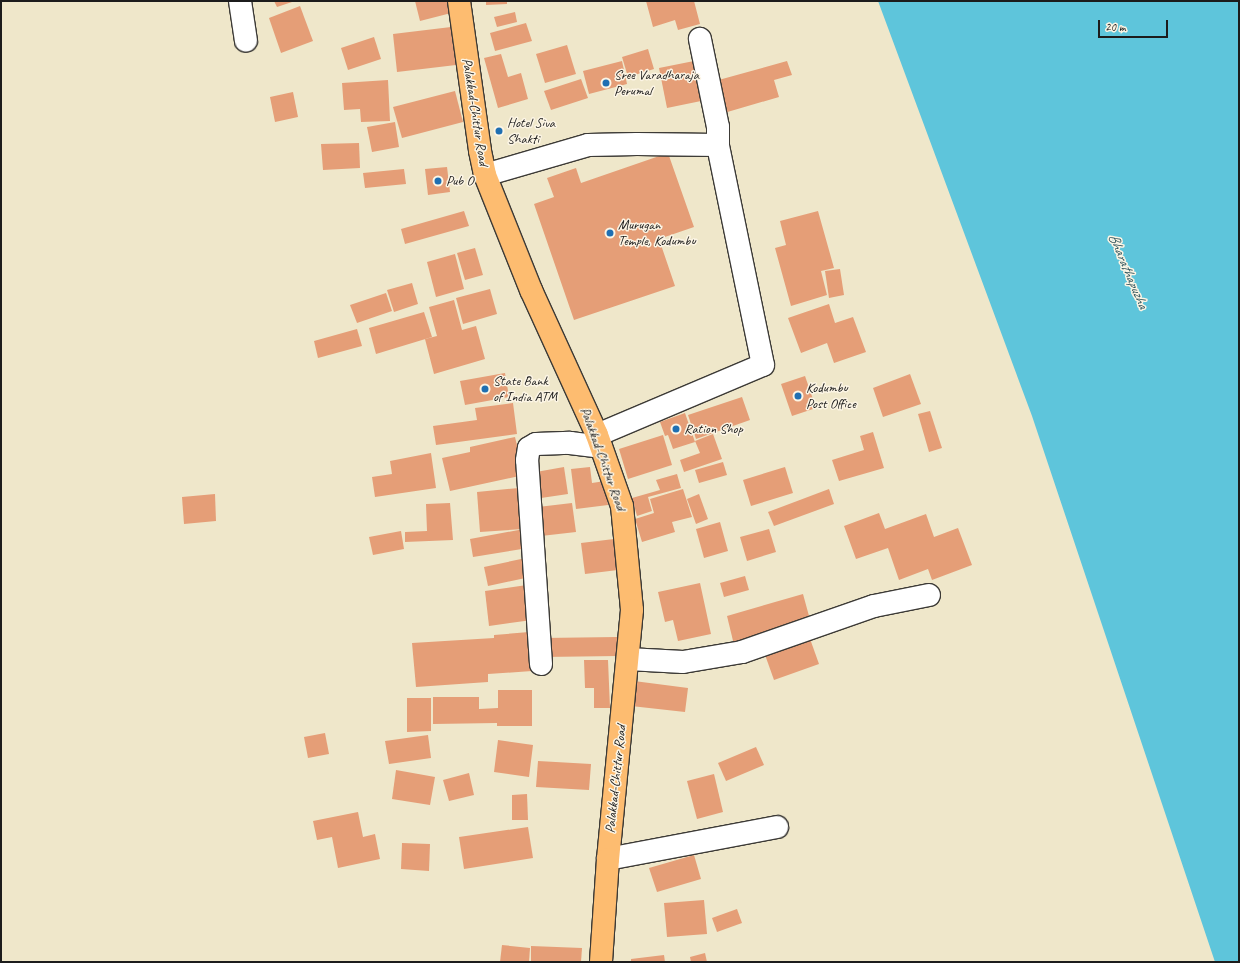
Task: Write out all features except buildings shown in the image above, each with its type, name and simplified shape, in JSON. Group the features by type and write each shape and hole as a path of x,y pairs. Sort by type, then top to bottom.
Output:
{"main road":[{"name":"Palakkad-Chittur Road","path":"459,1 480,151 485,175 532,290 599,441 622,506 632,610 608,859 601,962"}],"street":[{"path":"240,1 246,41"},
{"path":"541,664 527,460 529,448 536,444 599,441 763,365 718,145 718,127 700,39"},
{"path":"485,175 588,145 718,145"},
{"path":"628,659 683,662 742,652 874,606 928,595"},
{"path":"608,859 777,827"}],"water":[{"name":"Bharathapuzha","path":"878,1 1239,1 1239,962 1215,962 1032,416"}],"place":[{"name":"Sree Varadharaja Perumal","path":"606,83"},
{"name":"Hotel Siva Shakti","path":"499,131"},
{"name":"Pub O","path":"438,181"},
{"name":"Murugan Temple, Kodumbu","path":"610,233"},
{"name":"State Bank of India ATM","path":"485,389"},
{"name":"Kodumbu Post Office","path":"798,396"},
{"name":"Ration Shop","path":"676,429"}]}
